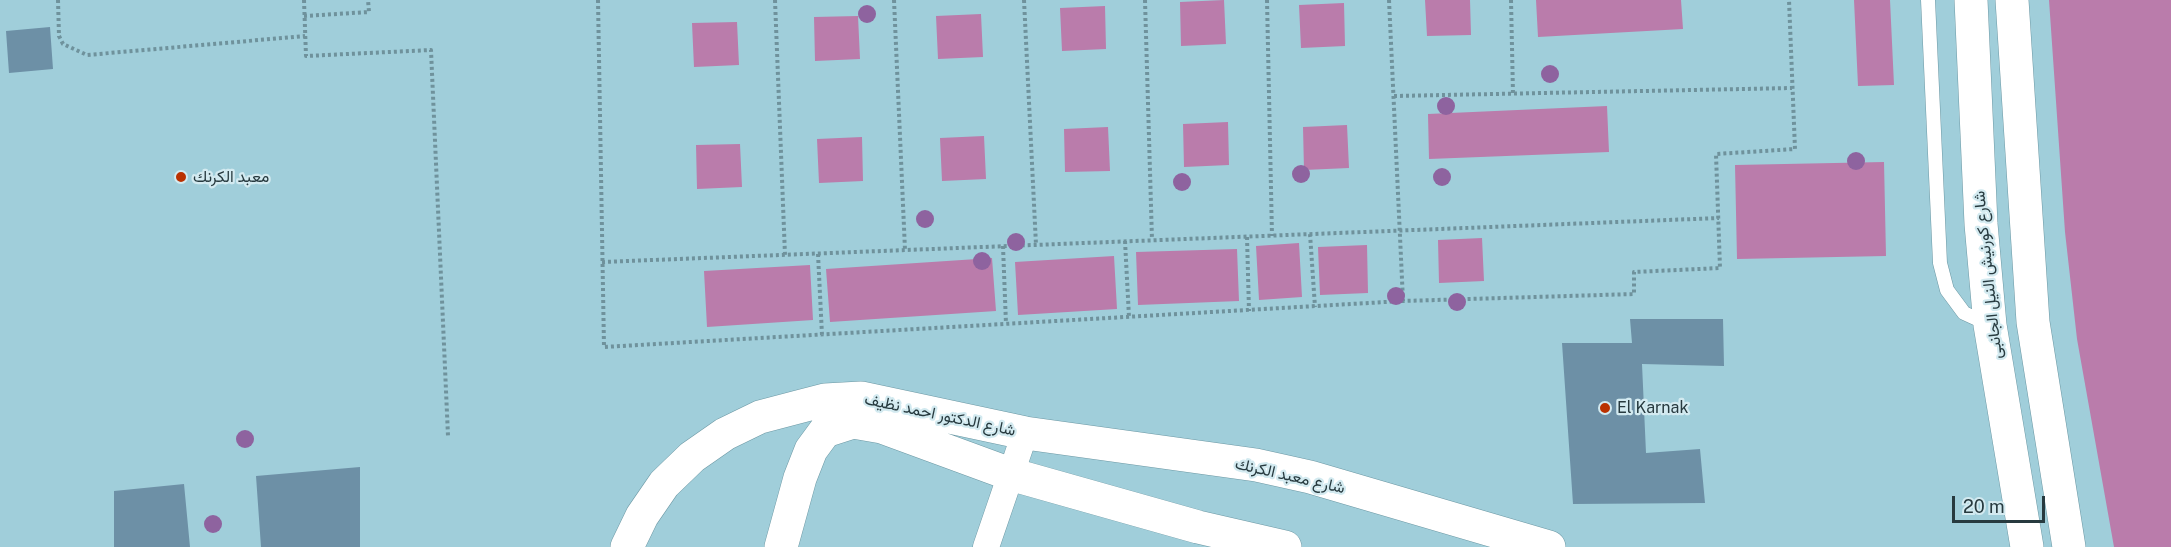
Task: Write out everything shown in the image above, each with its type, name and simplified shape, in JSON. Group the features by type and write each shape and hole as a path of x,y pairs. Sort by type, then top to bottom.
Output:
{"street":[{"name":"شارع كورنيش النيل الجانبى","path":"1971,0 1981,224 1990,325 2027,547"},
{"path":"2012,0 2034,322 2069,547"},
{"path":"1990,325 2034,322"},
{"name":"شارع الدكتور احمد نظيف","path":"627,547 642,516 664,484 692,457 725,434 760,417 825,400 861,398 1025,433"},
{"name":"شارع الدكتور احمد نظيف","path":"781,547 800,478 812,450 825,431 853,422 882,427 1010,474"},
{"path":"986,547 1025,433"},
{"name":"شارع معبد الكرنك","path":"1025,433 1256,465 1310,477 1549,547"},
{"path":"1010,474 1198,527 1285,547"}],"lane":[{"path":"1928,0 1940,263 1947,290 1964,313 1990,325"}],"path":[{"path":"58,0 59,36 63,44 78,53 87,55 305,36"},
{"path":"304,0 306,56 431,50 448,436"},
{"path":"304,16 369,12 368,0"},
{"path":"598,0 604,347 1402,302 1634,294 1634,272 1720,268 1716,154 1794,149 1789,0"},
{"path":"775,0 785,255"},
{"path":"894,0 905,250"},
{"path":"1024,0 1036,245"},
{"path":"1144,0 1152,240"},
{"path":"1268,0 1272,236"},
{"path":"1389,0 1402,302"},
{"path":"1511,0 1514,94"},
{"path":"1394,96 1792,88"},
{"path":"602,262 1719,218"},
{"path":"1310,234 1315,307"},
{"path":"1247,237 1249,310"},
{"path":"1125,242 1129,317"},
{"path":"1003,246 1006,324"},
{"path":"818,254 822,335"}],"shaded area":[{"path":"1224,0 1226,44 1181,46 1180,2"},
{"path":"1425,0 1470,0 1471,35 1427,36"},
{"path":"1536,0 1681,0 1683,29 1538,37"},
{"path":"1854,0 1890,0 1894,85 1858,86"},
{"path":"2049,0 2171,0 2171,547 2114,547 2077,339 2065,232"},
{"path":"1344,3 1345,46 1301,48 1299,5"},
{"path":"1105,6 1106,49 1062,51 1060,8"},
{"path":"981,14 983,57 938,59 936,16"},
{"path":"858,16 860,59 815,61 814,17"},
{"path":"737,22 739,65 694,67 692,23"},
{"path":"1607,106 1609,152 1429,159 1428,114"},
{"path":"1228,122 1229,165 1184,167 1183,124"},
{"path":"1347,125 1349,168 1304,170 1303,127"},
{"path":"1108,127 1110,171 1065,172 1064,129"},
{"path":"984,136 986,179 942,181 940,138"},
{"path":"862,137 863,181 819,183 817,139"},
{"path":"740,144 742,187 697,189 696,145"},
{"path":"1884,162 1886,256 1737,259 1735,165"},
{"path":"1482,238 1484,281 1439,283 1438,240"},
{"path":"1299,243 1302,297 1259,300 1256,246"},
{"path":"1367,245 1368,293 1320,295 1318,247"},
{"path":"1237,249 1239,301 1138,305 1136,252"},
{"path":"1114,256 1117,309 1018,315 1015,262"},
{"path":"992,258 996,311 830,322 826,269"},
{"path":"810,265 813,320 707,327 704,271"}],"building":[{"path":"50,27 53,69 9,73 6,31"},
{"name":"El Karnak","path":"1630,319 1723,319 1724,366 1642,364 1646,453 1700,449 1705,503 1573,504 1562,343 1632,343"},
{"path":"360,467 360,547 261,547 256,476"},
{"path":"184,484 190,547 114,547 114,491"}],"place":[{"name":"معبد الكرنك","path":"181,177"},
{"name":"El Karnak","path":"1605,408"}]}
